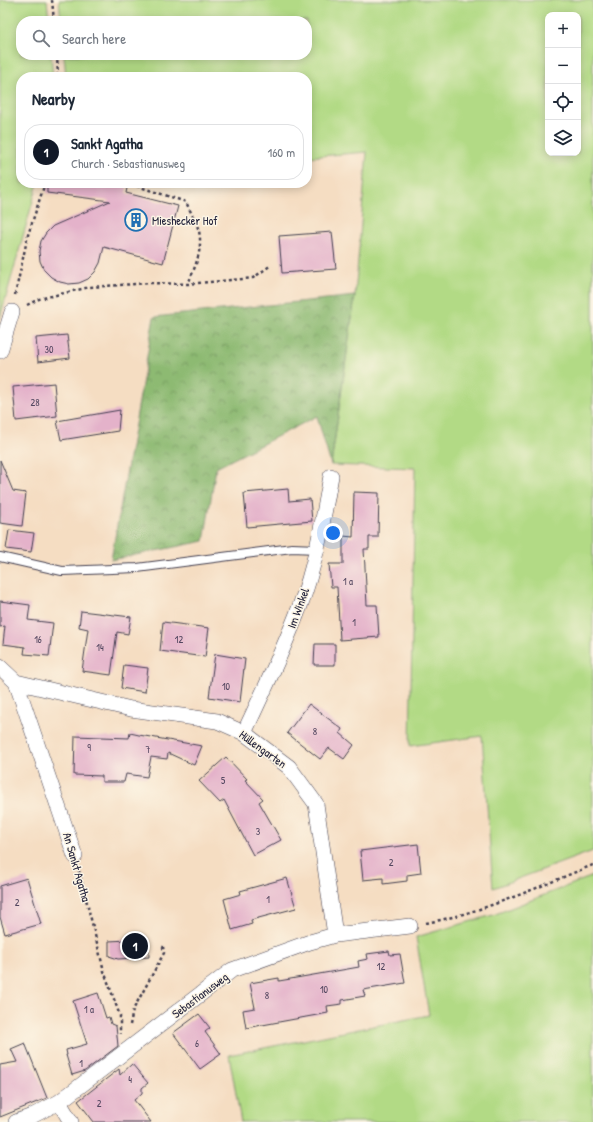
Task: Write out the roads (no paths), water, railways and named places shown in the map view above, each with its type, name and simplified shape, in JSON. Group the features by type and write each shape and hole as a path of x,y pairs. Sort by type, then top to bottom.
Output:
{"street":[{"path":"0,351 12,312"},
{"name":"Im Winkel","path":"244,733 301,605 317,549 331,476"},
{"name":"Hüllengarten","path":"0,667 16,682 131,709 216,721 244,733 288,766 316,804 335,935"},
{"name":"An Sankt Agatha","path":"16,682 75,856"},
{"name":"Sebastianusweg","path":"16,1122 32,1116 59,1102 232,970 310,942 335,935 410,926"},
{"path":"59,1102 72,1122"}],"lane":[{"path":"0,557 62,571 137,568 292,548 317,549"}],"place":[{"name":"Mieshecker Hof","path":"136,220"},
{"name":"Sankt Agatha","path":"135,946"}]}
